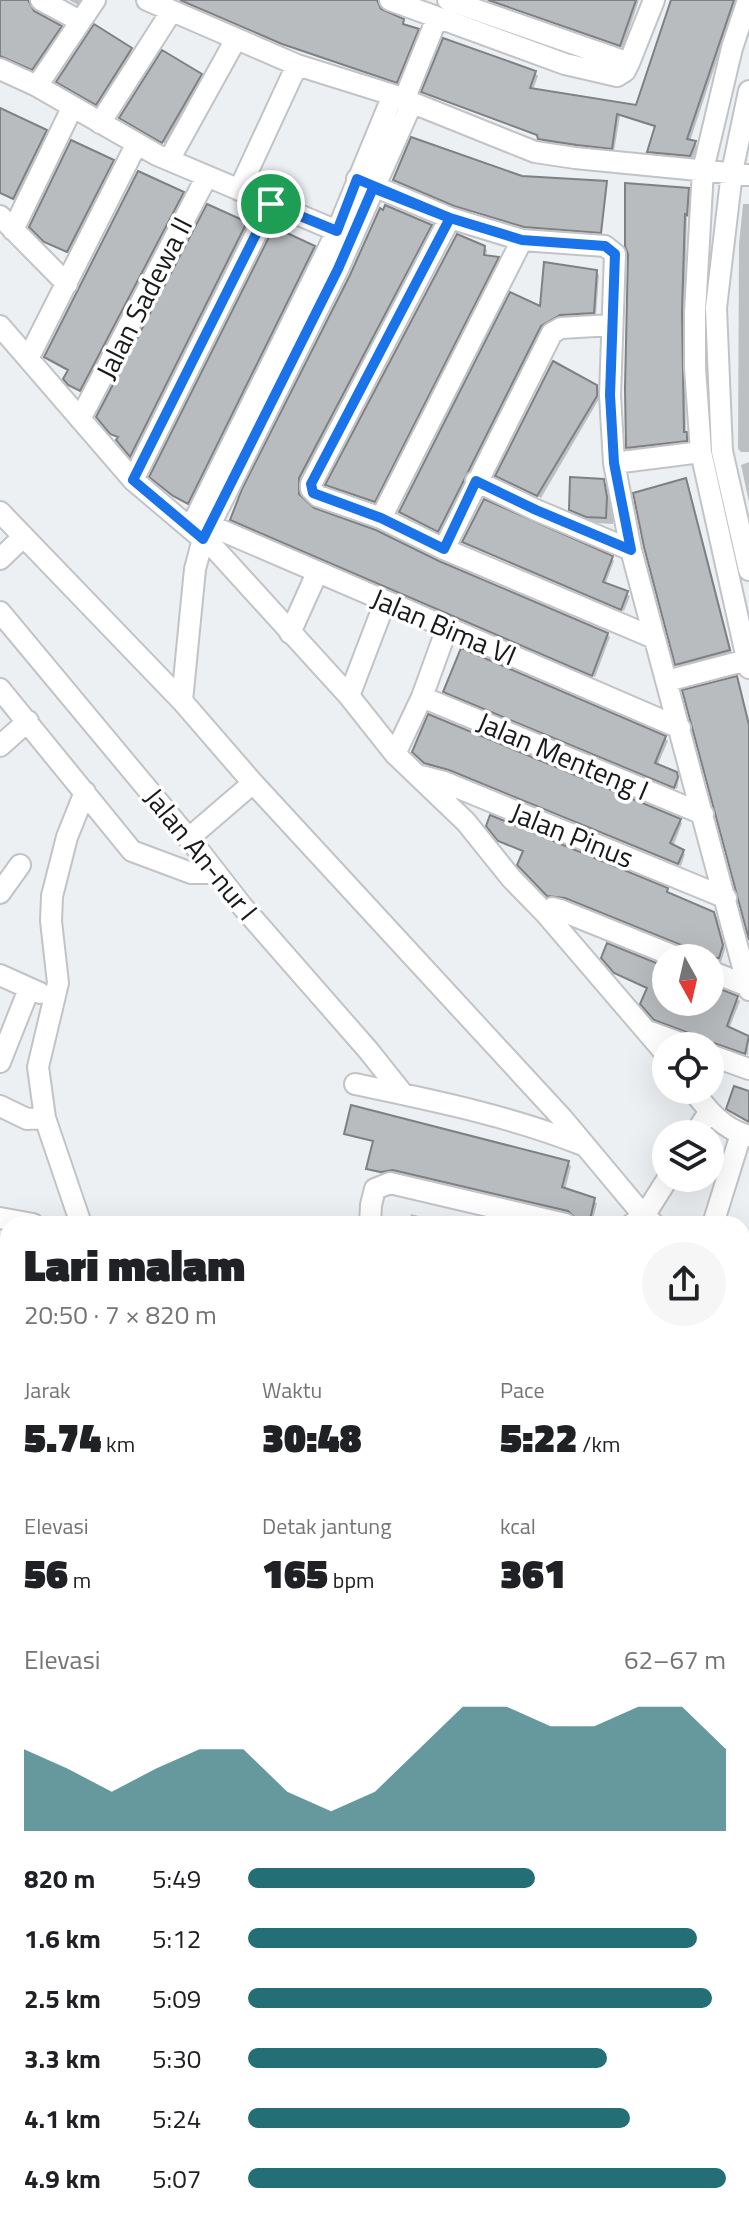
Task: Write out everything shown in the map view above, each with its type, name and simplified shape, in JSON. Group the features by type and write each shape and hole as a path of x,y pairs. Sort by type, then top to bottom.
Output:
{"street":[{"path":"41,0 80,21"},
{"path":"37,86 95,0"},
{"path":"147,0 297,65 403,99 515,145 545,154 740,173"},
{"path":"390,0 429,10 565,64 617,76 625,71 629,63 654,0"},
{"path":"448,0 629,63"},
{"path":"667,681 748,660 701,452 695,340 703,170 732,48 748,0"},
{"path":"201,530 338,269 365,184 403,99 429,10"},
{"path":"100,123 171,12"},
{"path":"169,160 236,39"},
{"path":"239,190 297,65"},
{"path":"1,73 37,86 136,145 337,231"},
{"path":"749,91 740,173 716,308 722,451 749,570"},
{"path":"67,284 7,223 72,108"},
{"path":"29,357 136,145"},
{"name":"Jalan Sadewa II","path":"80,419 207,176"},
{"path":"365,184 450,218 522,240 605,246 615,254 610,395 614,463 631,550 748,988"},
{"path":"182,701 201,530 337,231 365,184"},
{"path":"133,480 271,204"},
{"path":"450,218 310,486 318,496 381,518 444,549 654,638"},
{"path":"381,518 522,240"},
{"path":"444,549 552,333 561,328 612,325"},
{"path":"0,326 133,480 201,530 349,696 395,754 466,822 511,878 652,1035"},
{"path":"614,463 701,452"},
{"path":"476,481 631,550"},
{"path":"0,512 182,701 253,783 562,1118 639,1216"},
{"name":"Jalan Bima VI","path":"201,530 317,573 680,728"},
{"path":"0,559 23,537"},
{"path":"290,633 317,573"},
{"path":"349,696 385,602"},
{"name":"Jalan An-nur I","path":"0,612 242,906 403,1094"},
{"path":"395,754 422,697 447,628"},
{"path":"0,689 132,851 191,873 216,873"},
{"name":"Jalan Menteng I","path":"422,697 703,814"},
{"path":"0,746 28,721"},
{"name":"Jalan Pinus","path":"417,776 444,782 726,898"},
{"path":"189,838 253,783"},
{"path":"78,1216 45,1118 38,1061 58,983 52,934 52,896 67,837 85,792"},
{"path":"0,893 20,865"},
{"path":"546,914 552,908 560,910 652,947"},
{"path":"0,975 54,998"},
{"path":"724,977 748,988"},
{"path":"0,1062 29,989"},
{"path":"724,1060 749,1069"},
{"path":"355,1084 558,1135 585,1146"},
{"path":"703,1104 709,1112 745,1135 716,1216"},
{"path":"0,1106 27,1119 45,1118"},
{"path":"704,1120 709,1112"},
{"path":"370,1216 375,1189 390,1183 531,1216"},
{"path":"646,1216 660,1192"}],"building":[{"path":"0,0 28,0 34,11 62,26 32,70 0,56"},
{"path":"180,0 377,0 381,9 404,19 403,24 419,29 397,83 282,44"},
{"path":"488,0 636,0 620,46"},
{"path":"671,0 734,0 687,139 696,141 690,156 647,152 655,126 617,114 612,149 538,139 537,135 421,92 443,38 536,71 530,88 636,105"},
{"path":"94,24 132,48 96,105 56,82"},
{"path":"162,50 202,74 162,143 119,118"},
{"path":"0,108 47,130 13,199 0,193"},
{"path":"411,137 522,176 607,181 601,233 524,227 454,206 393,180"},
{"path":"71,140 114,160 67,252 44,242 29,227"},
{"path":"138,171 184,192 80,391 63,379 68,370 44,357"},
{"path":"625,183 689,188 685,214 682,312 684,432 687,432 687,441 626,448 628,254 625,246"},
{"path":"207,204 247,222 130,457 116,440 118,437 110,434 96,417"},
{"path":"385,205 432,225 299,478 299,494 314,508 376,530 439,561 608,633 592,676 230,520 242,489 350,275 380,208 383,210"},
{"path":"274,227 315,246 188,504 149,477"},
{"path":"457,234 485,246 484,255 499,257 375,502 325,485"},
{"path":"544,262 597,270 594,313 560,315 541,326 438,532 399,512 510,292 540,306"},
{"path":"553,361 597,385 597,396 537,496 495,476"},
{"path":"570,477 604,479 606,518 586,517 569,510"},
{"path":"686,478 730,650 675,665 633,493"},
{"path":"484,499 613,556 603,582 628,591 621,610 462,542"},
{"path":"461,648 666,736 655,763 677,772 674,788 443,692"},
{"path":"737,676 749,725 749,940 682,690"},
{"path":"428,714 681,819 670,843 684,850 678,864 449,770 424,763 412,752"},
{"path":"490,815 668,888 667,892 714,912 723,944 679,944 565,898 547,896 517,865 523,851 498,841 486,826"},
{"path":"607,943 652,961 652,1016 724,1016 724,990 738,996 727,1026 749,1036 745,1054 724,1047 724,1032 687,1032 654,1020 640,1004 647,988 614,973 601,958"},
{"path":"734,1086 749,1091 749,1122 726,1109"},
{"path":"351,1105 569,1161 562,1187 595,1198 591,1216 573,1216 568,1211 393,1170 381,1172 366,1169 373,1141 344,1134"}],"route":[{"path":"271,204 133,480 203,539 338,269 373,188 450,218 522,240 605,246 613,251 610,395 614,463 631,550 476,481 444,549 381,518 313,493 310,486 450,218 357,179 337,231 271,204"}]}
